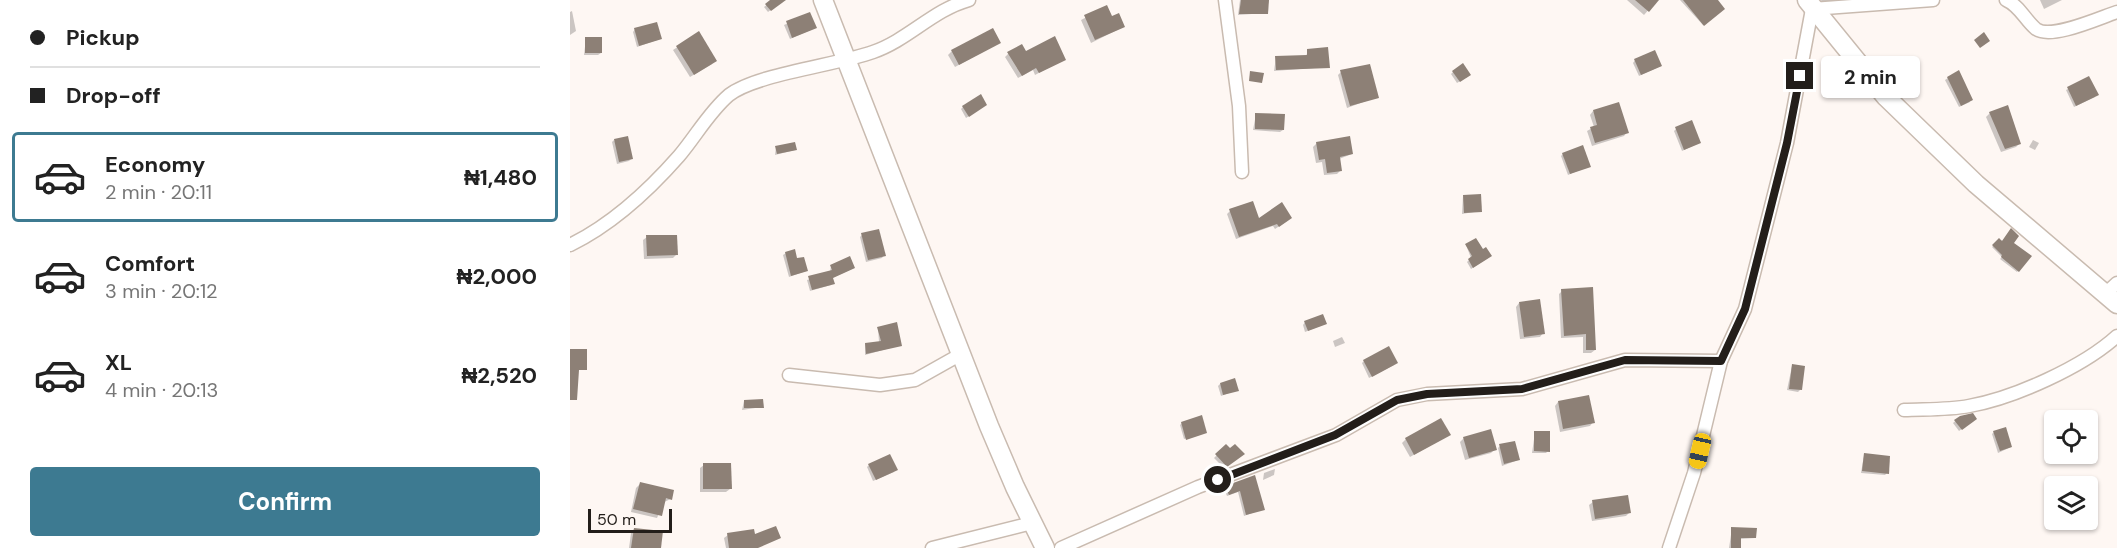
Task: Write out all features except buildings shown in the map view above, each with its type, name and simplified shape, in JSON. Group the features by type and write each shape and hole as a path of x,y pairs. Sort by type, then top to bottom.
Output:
{"street":[{"path":"823,0 908,221 963,353 989,426 1045,548"},
{"path":"570,245 598,228 643,192 679,156 730,94 779,76 847,60 892,44 952,5 969,0"},
{"path":"1225,0 1239,106 1242,172"},
{"path":"1810,5 1932,0"},
{"path":"2006,0 2014,3 2037,30 2050,34 2117,12"},
{"path":"1810,5 1886,97 1976,184 2113,294"},
{"path":"1669,548 1694,473 1721,361 1745,309 1787,143 1810,5"},
{"path":"1904,410 1966,407 2006,398 2101,351 2117,336"},
{"path":"789,375 880,385 915,380 963,353"},
{"path":"1062,548 1198,487 1335,435 1397,400 1427,394 1522,389 1625,360 1721,361"},
{"path":"932,548 1032,523"}],"route":[{"path":"1218,480 1335,435 1397,400 1427,394 1522,389 1625,360 1721,361 1745,309 1787,143 1800,76"}]}
